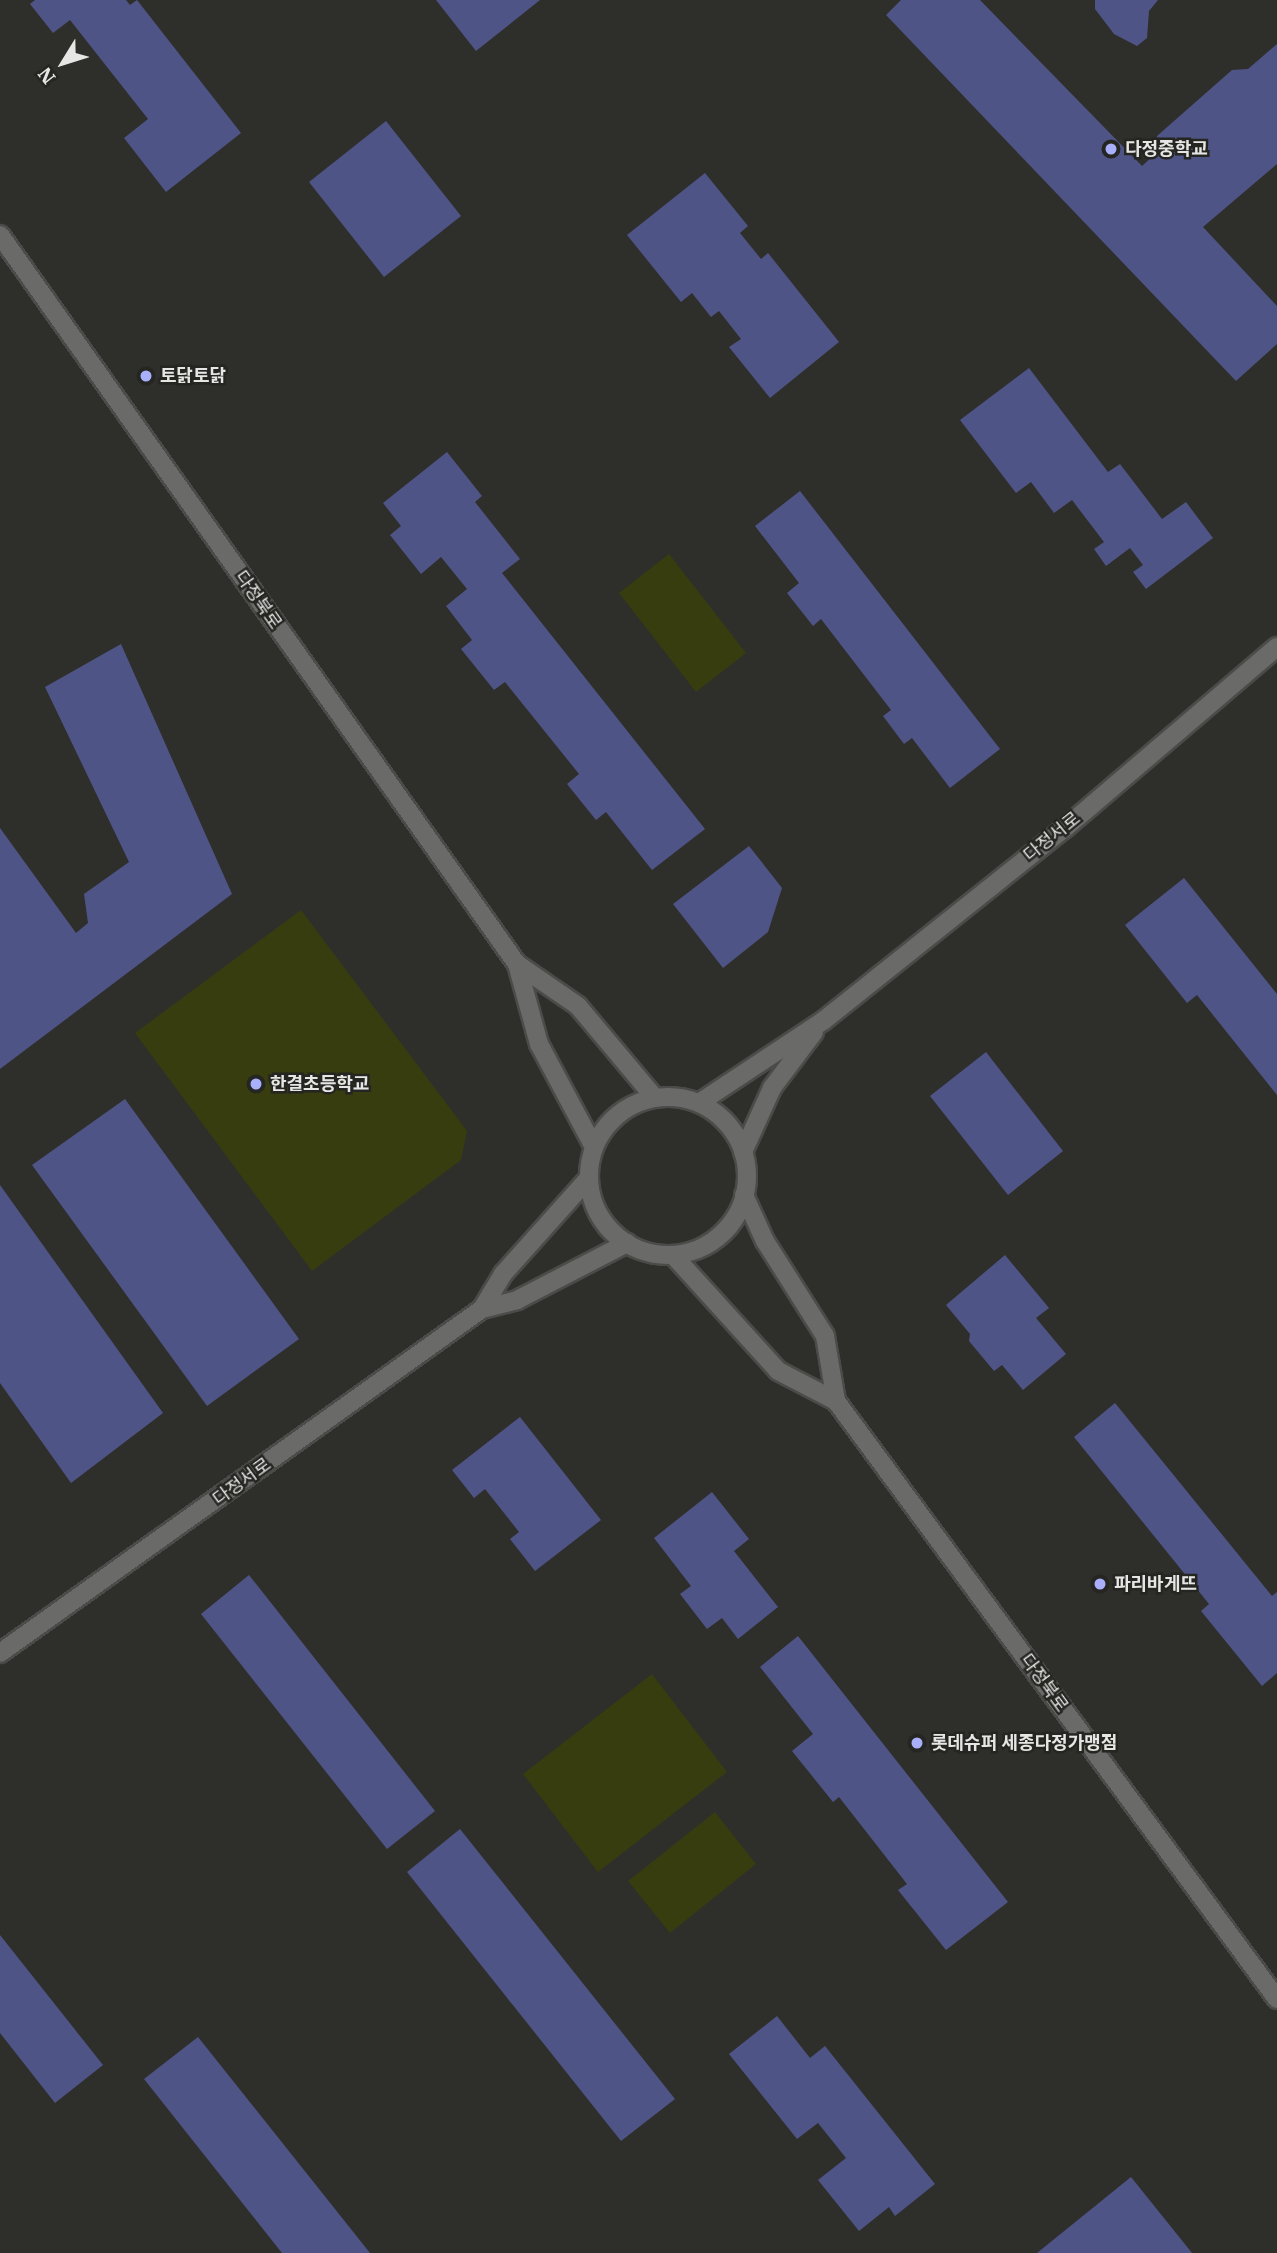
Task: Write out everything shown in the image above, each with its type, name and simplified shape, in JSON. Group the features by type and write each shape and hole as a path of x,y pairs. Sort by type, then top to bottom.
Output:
{"street":[{"name":"다정북로","path":"0,235 517,964"},
{"name":"다정서로","path":"822,1021 1065,828 1277,647"},
{"path":"517,964 578,1006 655,1098"},
{"path":"517,964 539,1044 594,1147"},
{"path":"699,1104 822,1021"},
{"path":"743,1152 772,1088 822,1021"},
{"path":"655,1098 677,1098 699,1104 725,1123 743,1152 747,1173 744,1195 735,1218 718,1237 697,1250 673,1255 649,1253 627,1243 607,1227 594,1205 589,1180 594,1147 608,1124 629,1107 655,1098"},
{"path":"482,1309 503,1274 589,1180"},
{"path":"744,1195 765,1241 825,1336 836,1401"},
{"path":"482,1309 517,1300 627,1243"},
{"path":"673,1255 778,1371 836,1401"},
{"name":"다정서로","path":"0,1653 482,1309"},
{"name":"다정북로","path":"836,1401 1277,1999"}],"green space":[{"path":"669,554 746,653 696,692 619,593"},
{"path":"301,910 467,1131 461,1160 312,1271 135,1033"},
{"path":"652,1674 727,1772 598,1872 523,1774"},
{"path":"715,1812 756,1864 670,1933 628,1881"}],"building":[{"path":"35,0 126,0 130,5 137,0 241,133 166,192 124,138 148,119 70,20 53,33 30,4"},
{"path":"436,0 540,0 476,51"},
{"path":"901,0 980,0 1142,166 1154,155 1157,136 1232,70 1248,69 1277,44 1277,164 1203,227 1277,306 1277,344 1236,381 886,15"},
{"path":"1095,0 1158,0 1149,11 1147,38 1137,46 1114,34 1095,9"},
{"path":"386,121 461,216 384,277 309,182"},
{"path":"705,173 748,226 740,233 761,259 768,253 839,342 770,398 729,347 741,339 719,311 711,317 692,293 681,302 627,235"},
{"path":"1029,368 1108,472 1120,464 1162,519 1186,502 1213,538 1146,589 1133,572 1143,565 1130,548 1106,566 1094,549 1104,542 1072,500 1054,513 1031,482 1016,493 960,420"},
{"path":"447,452 482,496 475,502 520,559 502,573 705,829 652,870 606,812 596,820 567,784 579,774 505,682 494,690 461,649 472,640 446,606 467,589 441,557 421,574 390,535 401,526 383,503"},
{"path":"800,491 1000,749 950,788 912,738 904,744 883,716 891,710 821,619 813,626 787,593 799,583 755,526"},
{"path":"121,644 232,894 0,1069 0,828 76,933 88,923 84,894 129,862 45,687"},
{"path":"749,846 782,888 768,932 723,968 673,904"},
{"path":"1184,878 1277,994 1277,1095 1197,995 1187,1003 1125,925"},
{"path":"986,1052 1063,1151 1008,1195 930,1096"},
{"path":"125,1099 299,1339 207,1406 32,1165"},
{"path":"0,1185 163,1413 71,1483 0,1383"},
{"path":"1005,1255 1049,1308 1036,1318 1066,1354 1023,1390 1002,1365 994,1371 969,1341 970,1334 946,1305"},
{"path":"1115,1403 1272,1596 1277,1592 1277,1673 1262,1686 1201,1611 1209,1604 1074,1437"},
{"path":"520,1417 601,1520 535,1571 510,1539 519,1532 485,1489 474,1498 452,1470"},
{"path":"712,1492 749,1539 734,1551 778,1607 738,1639 722,1618 707,1629 680,1594 691,1586 654,1538"},
{"path":"249,1575 435,1811 387,1849 201,1614"},
{"path":"798,1636 1008,1902 946,1950 898,1890 907,1884 839,1797 833,1802 792,1751 813,1734 760,1667"},
{"path":"460,1829 675,2099 621,2141 407,1872"},
{"path":"0,1935 103,2065 55,2103 0,2033"},
{"path":"777,2016 810,2058 825,2046 935,2184 895,2216 889,2207 859,2231 818,2180 846,2158 818,2123 797,2139 729,2054"},
{"path":"198,2037 370,2253 282,2253 144,2079"},
{"path":"1131,2177 1192,2253 1037,2253"}],"place":[{"name":"다정중학교","path":"1111,149"},
{"name":"토닭토닭","path":"146,376"},
{"name":"한결초등학교","path":"256,1084"},
{"name":"파리바게뜨","path":"1100,1584"},
{"name":"롯데슈퍼 세종다정가맹점","path":"917,1743"}]}
